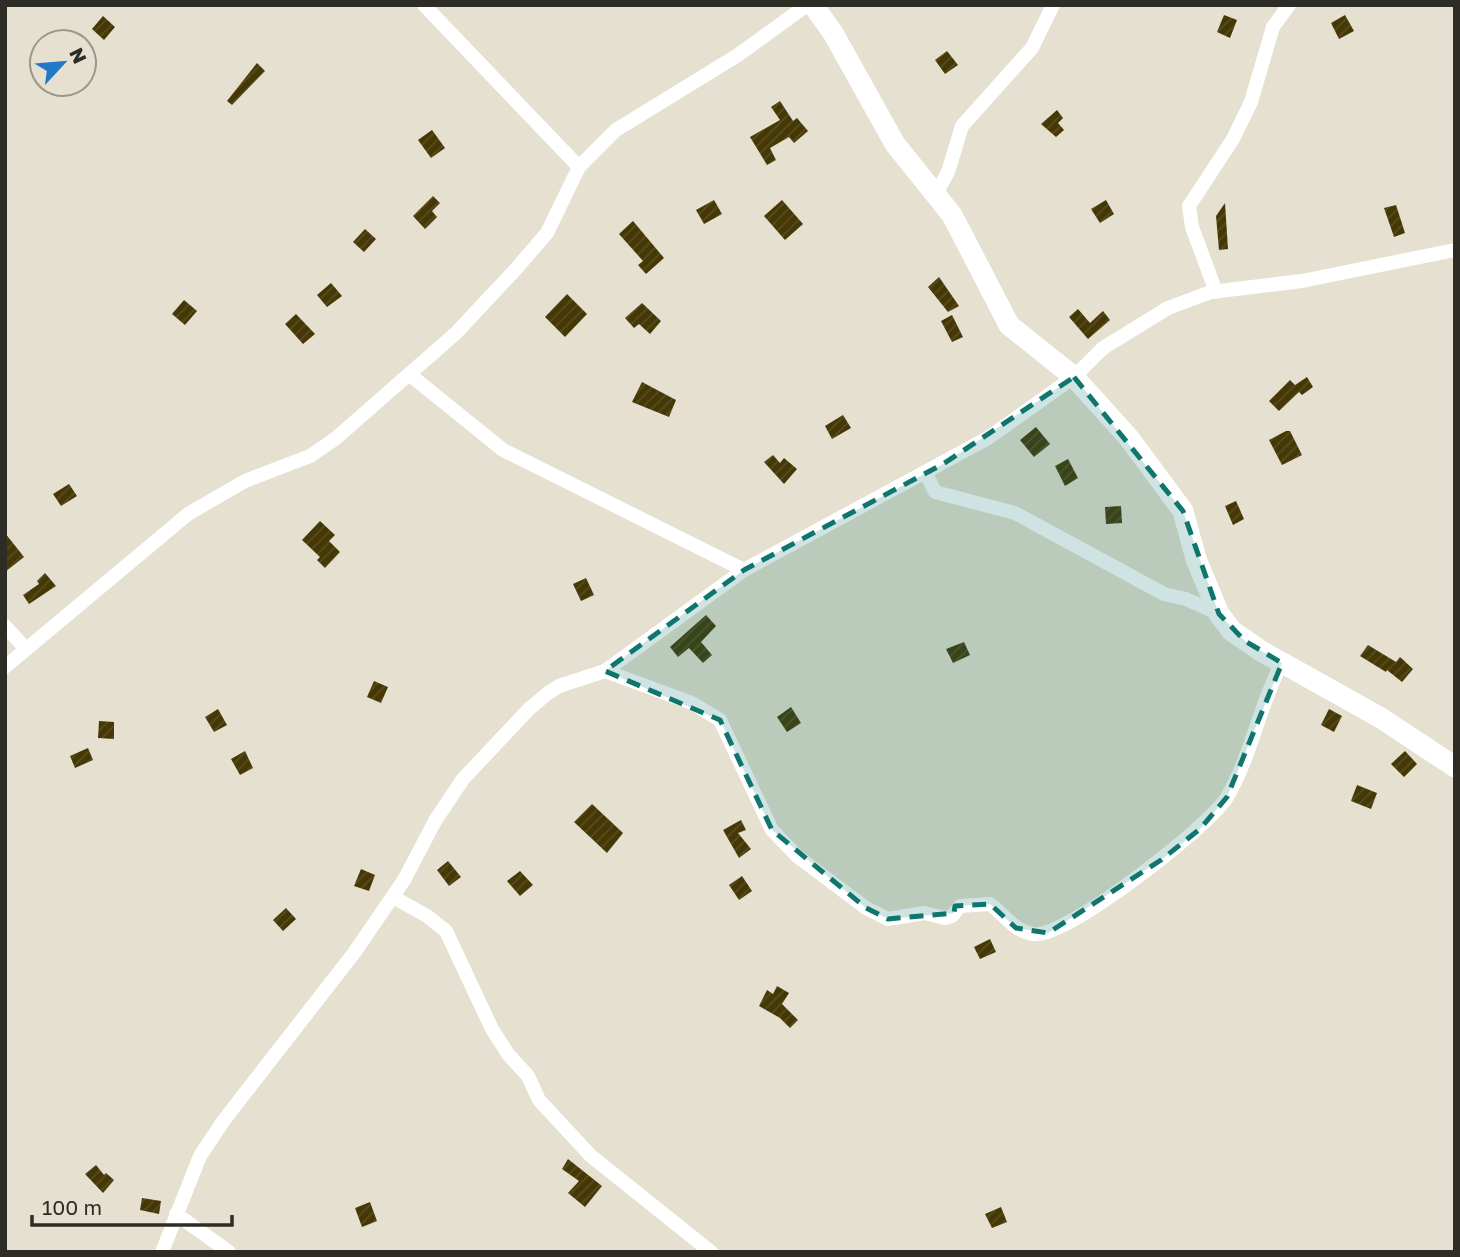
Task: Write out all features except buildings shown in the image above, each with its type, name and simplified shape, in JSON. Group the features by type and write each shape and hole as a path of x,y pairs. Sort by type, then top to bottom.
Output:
{"street":[{"path":"424,5 579,167"},
{"path":"5,667 188,514 245,481 310,456 335,439 456,333 547,233 579,167 616,130 718,68 810,5 833,33 895,144 952,215 1009,325 1074,377 1129,438 1183,511 1196,559 1219,614 1245,641 1381,718 1455,767"},
{"path":"936,194 948,172 962,126 1031,48 1053,5"},
{"path":"1216,292 1192,226 1189,206 1233,139 1251,102 1273,27 1289,5"},
{"path":"162,1252 200,1156 224,1120 354,953 393,897 463,779 529,709 559,686 605,671 744,570 926,474 988,438 1074,377 1103,348 1168,308 1216,292 1302,281 1455,250"},
{"path":"410,374 503,450 744,570"},
{"path":"926,474 935,492 1015,513 1164,594 1186,599 1219,614"},
{"path":"5,626 25,648"},
{"path":"605,671 692,703 720,720 772,830 797,856 866,908 888,919 923,913 945,918 952,916 960,906 990,904 1016,928 1035,935 1061,927 1138,877 1210,819 1227,797 1248,751 1268,688 1282,663"},
{"path":"393,897 427,916 446,931 492,1029 508,1054 528,1076 539,1100 591,1156 711,1252"},
{"path":"176,1213 229,1252"}],"highlighted area":[{"path":"1074,377 1183,511 1219,614 1245,641 1282,663 1227,797 1200,829 1161,860 1048,933 1016,928 990,904 955,906 954,913 888,919 866,908 772,830 720,720 605,671 744,570 943,464"}]}
